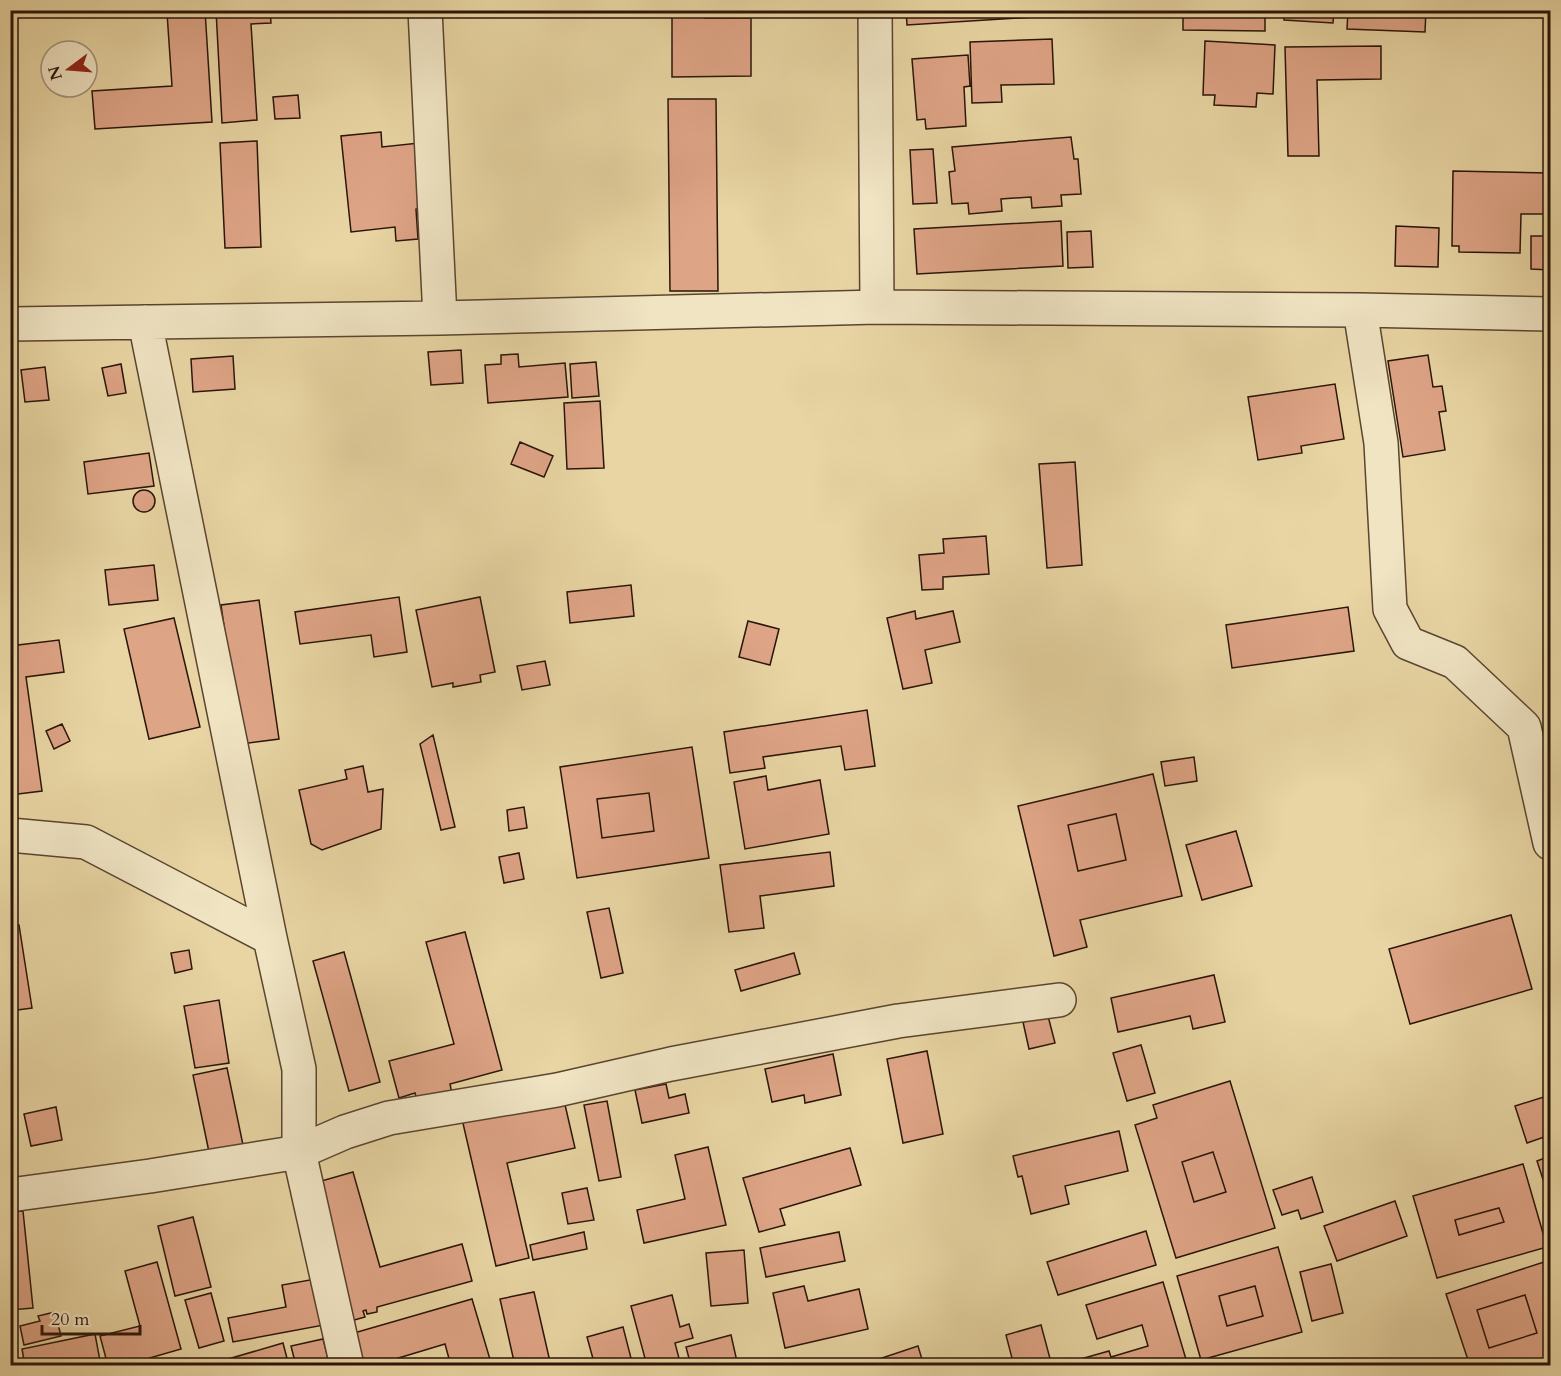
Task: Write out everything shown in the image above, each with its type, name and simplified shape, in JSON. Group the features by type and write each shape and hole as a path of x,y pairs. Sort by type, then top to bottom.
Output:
{"street":[{"path":"425,10 440,318"},
{"path":"875,10 877,308"},
{"path":"10,324 440,318 877,308 1360,310 1551,314"},
{"path":"1360,310 1381,443 1390,609 1408,643 1455,662 1524,727 1551,843"},
{"path":"145,322 270,938 299,1069 299,1152 347,1365"},
{"path":"10,835 86,842 270,938"},
{"path":"10,1196 299,1152 345,1132 389,1118 556,1090 671,1064 898,1021 1059,1000"}],"building":[{"path":"100,10 205,10 212,122 95,129 93,99 99,99 99,91 172,86 167,13 100,17"},
{"path":"216,10 270,10 271,23 251,24 257,120 222,123"},
{"path":"672,10 705,10 705,18 751,18 751,76 672,77"},
{"path":"906,10 1065,10 1066,15 907,25"},
{"path":"1163,10 1265,10 1265,31 1183,30 1183,13 1163,12"},
{"path":"1284,10 1334,10 1333,23 1284,20"},
{"path":"1348,10 1426,10 1425,32 1347,29"},
{"path":"1052,39 1054,84 1001,85 1002,102 972,103 970,42"},
{"path":"1205,41 1275,45 1273,94 1257,93 1256,107 1214,105 1215,95 1203,95"},
{"path":"1381,46 1381,79 1317,80 1319,156 1288,156 1285,47"},
{"path":"968,55 970,86 964,87 966,126 926,129 925,119 917,120 912,59"},
{"path":"298,95 300,118 275,119 273,97"},
{"path":"668,99 716,99 718,291 670,291"},
{"path":"381,132 382,147 419,143 426,207 416,209 418,239 396,241 395,227 351,232 341,136"},
{"path":"1071,137 1074,159 1078,159 1081,194 1061,195 1062,206 1032,208 1031,197 1001,199 1002,211 969,214 968,203 952,204 949,172 955,171 952,147"},
{"path":"257,141 261,247 225,248 220,143"},
{"path":"933,149 937,203 913,204 910,150"},
{"path":"1453,171 1550,173 1550,214 1521,214 1520,253 1459,252 1459,246 1452,246"},
{"path":"1061,221 1063,266 917,274 914,229"},
{"path":"1396,226 1439,228 1438,267 1395,266"},
{"path":"1091,231 1093,267 1068,268 1067,232"},
{"path":"1531,236 1550,236 1550,270 1531,269"},
{"path":"461,350 463,383 431,385 428,352"},
{"path":"518,354 519,367 565,363 568,397 488,403 485,365 501,364 501,355"},
{"path":"1428,355 1433,387 1442,386 1446,411 1439,412 1445,450 1403,457 1388,361"},
{"path":"233,356 235,389 193,392 191,359"},
{"path":"596,362 599,396 572,398 570,364"},
{"path":"121,364 126,393 108,396 102,368"},
{"path":"45,367 49,400 25,402 21,370"},
{"path":"1335,384 1344,439 1301,446 1302,453 1258,460 1248,397"},
{"path":"600,401 604,468 567,469 564,403"},
{"path":"520,442 553,456 544,477 511,464"},
{"path":"149,453 154,486 88,494 84,462"},
{"path":"1075,462 1082,565 1047,568 1039,464"},
{"path":"144,490 152,493 155,501 152,509 144,512 136,509 133,501 136,493"},
{"path":"986,536 989,574 943,577 943,589 922,590 919,555 944,553 943,539"},
{"path":"154,565 158,600 109,605 105,570"},
{"path":"631,585 634,616 570,623 567,592"},
{"path":"399,597 407,652 374,657 371,635 300,644 295,612"},
{"path":"480,597 495,672 480,675 481,682 453,687 453,683 432,687 416,610"},
{"path":"259,600 279,739 241,744 221,605"},
{"path":"1348,607 1354,651 1232,668 1226,625"},
{"path":"915,611 916,619 953,611 960,642 925,650 932,683 903,689 887,618"},
{"path":"174,618 200,727 149,739 124,629"},
{"path":"748,621 779,629 770,665 739,657"},
{"path":"59,640 64,672 26,677 42,791 10,795 10,646"},
{"path":"545,661 550,685 522,690 517,666"},
{"path":"867,710 875,766 845,770 841,746 763,757 765,768 730,773 724,732"},
{"path":"62,724 70,741 54,749 46,731"},
{"path":"433,735 455,827 441,830 420,744"},
{"path":"692,747 709,858 577,878 560,767","holes":["649,793 654,831 602,838 597,799"]},
{"path":"1194,757 1197,781 1165,786 1161,762"},
{"path":"363,766 368,792 383,789 381,829 322,850 311,844 299,790 347,779 345,770"},
{"path":"1153,774 1182,896 1080,920 1087,947 1054,956 1018,806","holes":["1116,814 1126,860 1078,871 1068,825"]},
{"path":"766,776 768,790 820,780 829,834 745,849 734,782"},
{"path":"649,793 654,831 602,838 597,799"},
{"path":"524,807 527,828 509,831 507,810"},
{"path":"1116,814 1126,860 1078,871 1068,825"},
{"path":"1236,831 1252,886 1202,900 1186,845"},
{"path":"830,852 834,886 760,896 764,928 729,932 720,865"},
{"path":"519,853 524,879 504,883 499,857"},
{"path":"609,908 623,973 601,978 587,912"},
{"path":"1511,915 1532,989 1410,1024 1389,949"},
{"path":"19,925 32,1008 10,1011 10,926"},
{"path":"465,932 502,1070 450,1084 452,1094 418,1103 415,1093 399,1098 389,1061 454,1044 426,942"},
{"path":"189,950 192,969 175,973 171,953"},
{"path":"344,952 380,1082 349,1091 313,961"},
{"path":"794,953 800,974 741,991 735,970"},
{"path":"1214,975 1225,1022 1193,1029 1190,1016 1118,1032 1111,998"},
{"path":"219,1000 229,1063 195,1068 184,1006"},
{"path":"1048,1016 1055,1043 1029,1049 1023,1022"},
{"path":"1141,1045 1155,1093 1127,1101 1113,1053"},
{"path":"927,1051 943,1134 903,1143 887,1059"},
{"path":"833,1054 841,1095 805,1103 804,1095 772,1102 765,1069"},
{"path":"227,1068 243,1145 209,1152 193,1075"},
{"path":"1230,1081 1275,1228 1176,1258 1135,1125 1157,1118 1153,1105","holes":["1213,1152 1226,1192 1194,1202 1182,1162"]},
{"path":"666,1084 669,1098 685,1094 689,1113 642,1123 635,1090"},
{"path":"1550,1095 1550,1135 1527,1143 1515,1106"},
{"path":"563,1096 575,1148 507,1163 529,1258 496,1266 462,1119"},
{"path":"607,1101 621,1177 599,1181 584,1105"},
{"path":"56,1107 62,1140 31,1146 24,1114"},
{"path":"1119,1131 1128,1171 1065,1186 1069,1204 1031,1214 1022,1176 1018,1177 1013,1156"},
{"path":"708,1147 726,1225 644,1243 637,1210 685,1199 675,1155"},
{"path":"850,1148 861,1185 780,1209 785,1225 759,1232 743,1178"},
{"path":"1213,1152 1226,1192 1194,1202 1182,1162"},
{"path":"1550,1156 1550,1201 1537,1161"},
{"path":"1523,1164 1547,1247 1437,1278 1413,1196","holes":["1499,1208 1504,1222 1459,1235 1455,1220"]},
{"path":"353,1172 380,1267 462,1244 472,1281 377,1307 377,1312 367,1314 366,1310 363,1311 365,1317 347,1322 318,1182"},
{"path":"1312,1177 1323,1212 1301,1219 1298,1210 1282,1215 1273,1190"},
{"path":"587,1188 594,1220 568,1224 562,1193"},
{"path":"1395,1201 1407,1236 1337,1261 1324,1226"},
{"path":"1499,1208 1504,1222 1459,1235 1455,1220"},
{"path":"23,1211 33,1308 10,1310 10,1212"},
{"path":"193,1217 211,1287 175,1296 158,1226"},
{"path":"1146,1231 1156,1265 1058,1295 1047,1262"},
{"path":"584,1232 587,1249 533,1260 530,1245"},
{"path":"839,1232 845,1261 766,1277 760,1248"},
{"path":"1278,1247 1302,1332 1201,1360 1177,1276","holes":["1255,1286 1263,1316 1227,1326 1219,1296"]},
{"path":"744,1250 748,1303 711,1306 706,1253"},
{"path":"1547,1261 1550,1272 1550,1366 1470,1366 1446,1294","holes":["1525,1295 1537,1333 1489,1348 1477,1310"]},
{"path":"157,1262 181,1349 122,1366 108,1366 100,1336 140,1326 125,1271"},
{"path":"1331,1264 1343,1313 1312,1321 1300,1272"},
{"path":"315,1279 324,1325 233,1342 228,1318 286,1307 282,1285"},
{"path":"1163,1282 1188,1366 1071,1366 1070,1362 1109,1351 1111,1357 1148,1346 1142,1325 1097,1339 1086,1305"},
{"path":"804,1286 808,1301 859,1289 868,1329 785,1348 773,1293"},
{"path":"1255,1286 1263,1316 1227,1326 1219,1296"},
{"path":"534,1292 551,1366 515,1366 500,1299"},
{"path":"211,1293 224,1341 199,1348 185,1300"},
{"path":"672,1295 680,1327 689,1324 693,1338 675,1343 681,1366 647,1366 631,1306"},
{"path":"1525,1295 1537,1333 1489,1348 1477,1310"},
{"path":"472,1299 492,1366 451,1366 445,1344 372,1366 364,1366 354,1333"},
{"path":"55,1312 61,1336 24,1345 20,1326 40,1321 38,1316"},
{"path":"1041,1325 1052,1366 1014,1366 1006,1335"},
{"path":"623,1327 633,1366 595,1366 587,1337"},
{"path":"95,1334 101,1366 25,1366 22,1349"},
{"path":"731,1335 738,1366 691,1366 686,1347"},
{"path":"323,1339 330,1366 296,1366 291,1346"},
{"path":"283,1343 289,1366 204,1366"},
{"path":"918,1346 924,1366 858,1366"}]}
